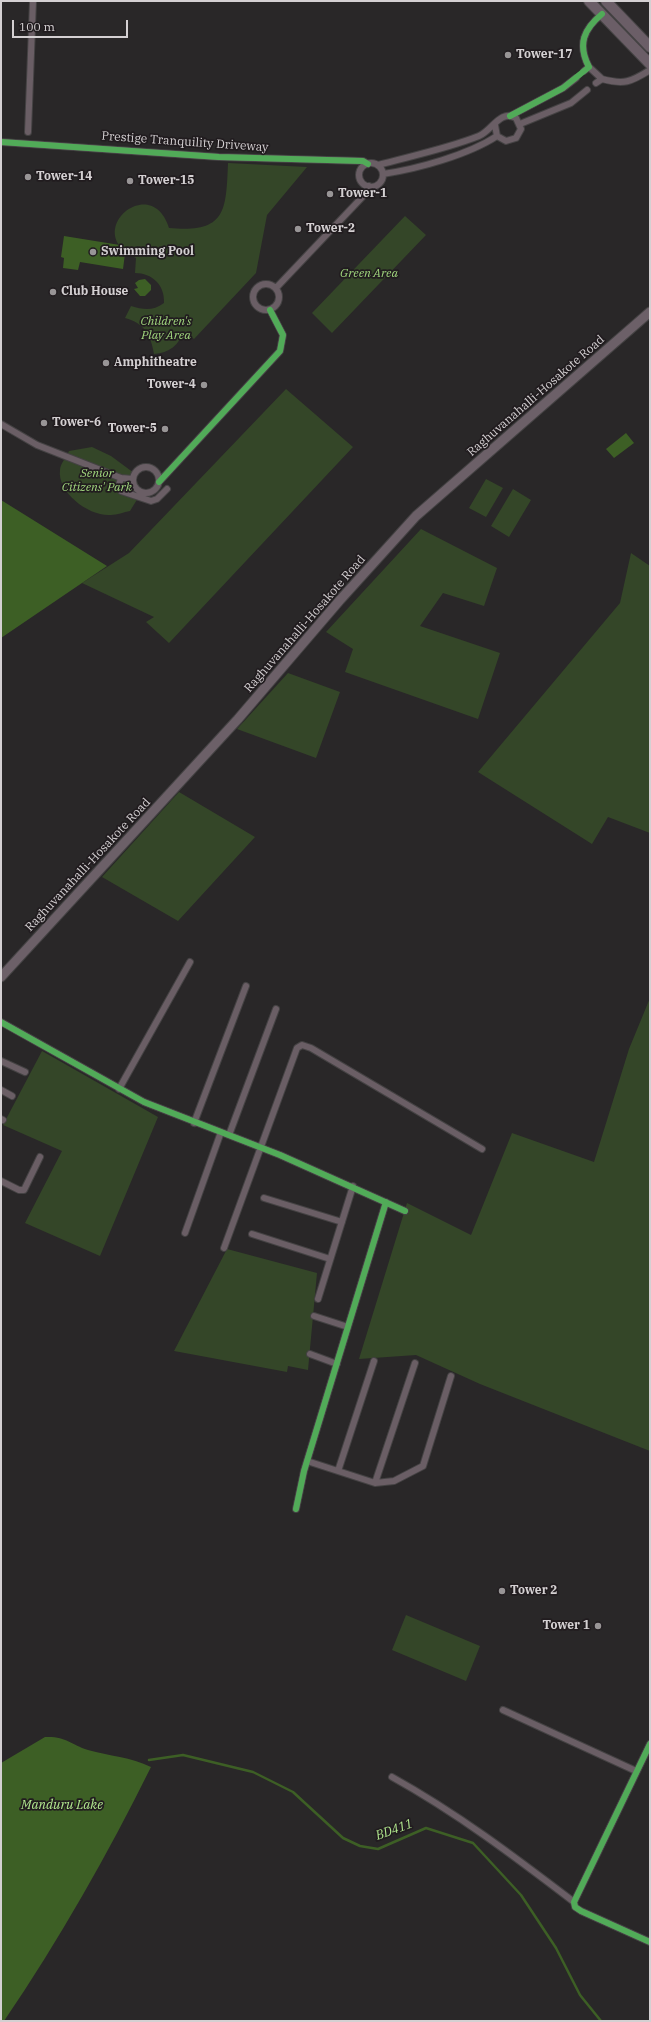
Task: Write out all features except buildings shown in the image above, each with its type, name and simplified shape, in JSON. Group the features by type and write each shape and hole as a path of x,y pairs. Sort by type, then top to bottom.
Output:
{"main road":[{"path":"590,1 650,64"},
{"path":"606,1 650,47"},
{"name":"Raghuvanahalli-Hosakote Road","path":"1,977 238,719 340,600 416,516 650,312"}],"street":[{"path":"28,132 33,1"},
{"path":"602,14 590,24 584,35 584,57 587,69 602,78 615,83 625,83 650,70"},
{"path":"510,116 563,88 576,78"},
{"path":"596,83 602,78"},
{"path":"520,124 571,103 587,90"},
{"path":"383,174 379,184 369,186 362,183 359,175 361,168 368,164 378,165 486,134 495,125 498,119 503,116 516,118 520,124 519,134 511,141 501,140 497,136 495,125"},
{"path":"383,174 430,164 484,144 497,136"},
{"name":"Prestige Tranquility Driveway","path":"1,142 219,157 363,161 368,164"},
{"path":"378,165 383,174"},
{"path":"276,288 368,191 369,186"},
{"path":"263,284 268,284 276,288 279,294 278,302 270,310 262,310 255,305 253,301 253,292 256,288 263,284"},
{"path":"159,482 158,475 149,468 140,468 134,474 133,479 135,487 138,490 146,493 155,490 159,482 280,351 283,335 270,310"},
{"path":"1,424 37,445 121,478 133,479"},
{"path":"121,478 119,485 121,491 148,501 155,500 167,489"},
{"path":"119,1089 190,962"},
{"path":"194,1123 246,986"},
{"path":"229,1135 276,1009"},
{"path":"1,1022 144,1102 353,1186 405,1210"},
{"path":"224,1248 297,1048 302,1045 311,1048 482,1149"},
{"path":"1,1061 25,1072"},
{"path":"1,1090 12,1096"},
{"path":"185,1233 221,1132"},
{"path":"1,1182 19,1190 24,1190 40,1157"},
{"path":"318,1298 353,1186"},
{"path":"264,1198 342,1222"},
{"path":"296,1509 307,1461 386,1202"},
{"path":"252,1234 330,1259"},
{"path":"314,1316 348,1327"},
{"path":"310,1354 337,1364"},
{"path":"338,1471 374,1361"},
{"path":"375,1482 415,1363"},
{"path":"307,1461 375,1482 394,1481 423,1466 451,1376"},
{"path":"503,1710 636,1771"},
{"path":"574,1902 650,1744"},
{"path":"392,1777 430,1798 486,1835 574,1902 575,1907 581,1911 650,1942"}],"green space":[{"name":"Children's Play Area","path":"228,163 307,167 267,215 256,273 194,339 184,331 173,347 164,352 154,354 151,341 146,331 137,323 125,318 131,306 152,309 164,303 164,297 160,286 156,281 147,275 135,273 136,258 121,247 115,235 117,222 125,212 136,206 148,205 160,212 169,228 188,229 202,227 212,223 219,216 226,195"},
{"name":"Green Area","path":"405,216 426,235 332,333 312,313"},
{"path":"286,389 353,447 169,643 146,622 154,617 82,583 129,553"},
{"name":"Senior Citizens' Park","path":"92,447 111,456 134,473 141,493 130,511 116,515 103,515 94,512 76,502 64,487 60,479 60,468 69,451"},
{"path":"486,479 503,488 486,517 469,508"},
{"path":"513,489 531,500 509,537 491,526"},
{"path":"421,529 497,568 484,606 443,593 420,626 500,653 478,719 345,672 353,649 326,632"},
{"path":"631,553 650,566 650,833 608,817 592,844 478,772 620,603"},
{"path":"288,673 340,692 316,758 237,729"},
{"path":"179,792 255,837 178,921 102,877"},
{"path":"650,998 650,1451 480,1384 416,1355 359,1359 407,1203 471,1235 512,1133 594,1162 629,1049"},
{"path":"42,1051 158,1117 100,1256 25,1223 62,1151 3,1125"},
{"path":"227,1249 317,1273 308,1370 288,1366 287,1372 174,1351"},
{"path":"406,1615 480,1646 466,1681 392,1650"}],"water":[{"name":"Swimming Pool","path":"64,236 126,246 123,269 80,262 78,270 63,268 64,258 61,257"},
{"path":"145,279 151,285 151,290 145,296 140,296 134,289 138,288 135,283 139,280"},
{"path":"626,433 634,443 614,458 606,449"},
{"path":"1,500 107,566 1,638"},
{"name":"Manduru Lake","path":"45,1737 63,1739 88,1750 128,1759 151,1767 118,1832 82,1896 4,2021 1,2021 1,1763"}],"waterway":[{"name":"BD411","path":"149,1760 183,1755 253,1772 293,1792 343,1838 360,1846 378,1849 426,1828 473,1843 521,1895 556,1948 580,1995 601,2021"}],"tunnel":[{"path":"576,78 584,71"}],"cycle path":[{"path":"510,116 563,88 589,67 583,51 584,38 591,25 602,14"},
{"path":"1,142 219,157 363,161 368,164"},
{"path":"159,482 280,351 283,335 270,310"},
{"path":"1,1022 144,1102 280,1155 405,1211"},
{"path":"296,1509 304,1471 386,1202"},
{"path":"650,1744 574,1902 575,1907 581,1911 650,1942"}],"place":[{"name":"Tower-17","path":"508,55"},
{"name":"Tower-14","path":"28,177"},
{"name":"Tower-15","path":"130,181"},
{"name":"Tower-1","path":"330,194"},
{"name":"Tower-2","path":"298,229"},
{"name":"Swimming Pool","path":"93,252"},
{"name":"Club House","path":"53,292"},
{"name":"Amphitheatre","path":"106,363"},
{"name":"Tower-4","path":"204,385"},
{"name":"Tower-6","path":"44,423"},
{"name":"Tower-5","path":"165,429"},
{"name":"Tower 2","path":"502,1591"},
{"name":"Tower 1","path":"598,1626"}]}
